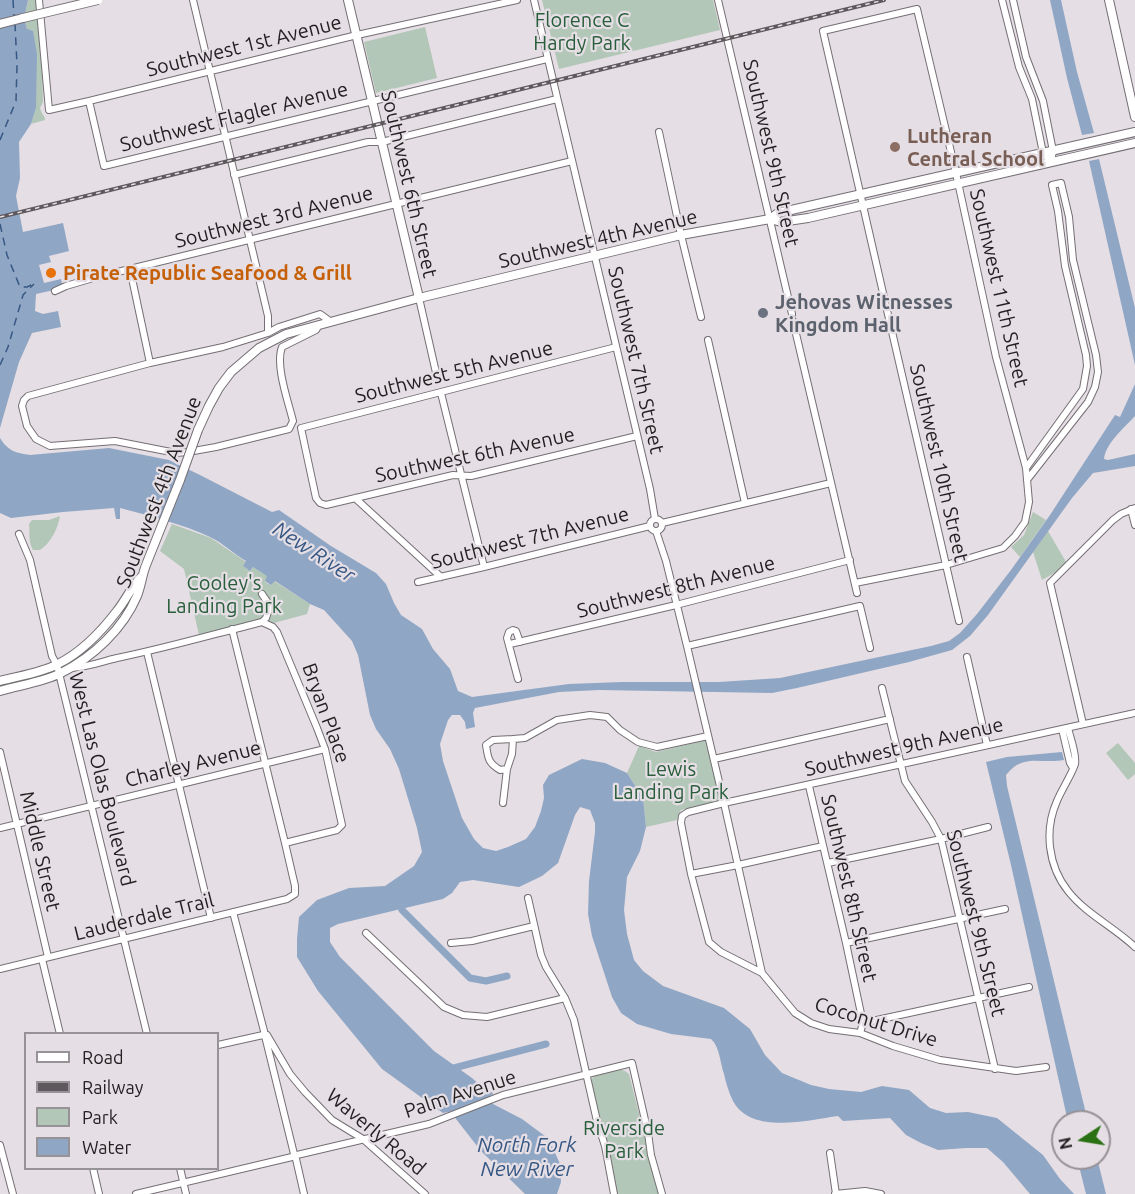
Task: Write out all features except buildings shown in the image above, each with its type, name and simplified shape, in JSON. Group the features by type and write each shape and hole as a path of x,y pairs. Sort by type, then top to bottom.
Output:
{"main road":[{"path":"0,24 98,0"},
{"path":"1109,0 1135,117"},
{"name":"Southwest 4th Avenue","path":"770,219 778,213 1135,132"},
{"name":"Southwest 4th Avenue","path":"58,669 71,668 97,649 126,617 138,594 143,572 198,430 219,387 245,358 272,340 286,334 419,298 681,235 770,219 781,222 862,206 1135,143"},
{"path":"0,691 58,669 101,631 119,609 143,572"},
{"path":"0,681 58,669"}],"street":[{"name":"Southwest 1st Avenue","path":"39,0 49,110 357,35 517,0"},
{"path":"193,0 268,316 268,333"},
{"name":"Southwest 6th Street","path":"348,0 437,377"},
{"name":"Southwest 7th Street","path":"534,0 650,489 655,519"},
{"name":"Southwest 9th Street","path":"718,0 857,593"},
{"path":"1002,0 1017,60 1032,99 1043,153 1051,162"},
{"path":"1013,0 1026,57 1043,101 1053,151 1051,162"},
{"name":"Southwest 10th Street","path":"917,9 823,31 959,621"},
{"name":"Southwest 11th Street","path":"917,9 996,357 1026,468"},
{"name":"Southwest Flagler Avenue","path":"89,101 104,166 547,59"},
{"path":"234,175 557,99"},
{"path":"659,132 701,317"},
{"name":"Southwest 3rd Avenue","path":"55,291 93,278 572,161"},
{"path":"855,583 946,565 1003,548 1024,522 1029,502 1027,480 1026,468 1083,389 1087,366 1065,266 1058,211 1052,185 1061,183 1069,217 1073,260 1092,336 1098,372 1095,387 1088,402 1027,480"},
{"path":"130,269 150,363"},
{"name":"Southwest 4th Avenue","path":"319,325 316,330 282,347 280,352 279,364 293,421 289,429 227,445 176,453 115,441 50,446 36,439 27,426 22,405 28,396 208,350 268,333 279,327 320,314 330,322"},
{"path":"268,316 279,327"},
{"path":"1082,338 1092,336"},
{"path":"708,340 746,503"},
{"name":"Southwest 5th Avenue","path":"320,503 316,498 301,428 616,347"},
{"path":"441,393 484,567"},
{"name":"Southwest 6th Avenue","path":"320,503 326,505 453,475 471,477 637,436"},
{"path":"662,523 831,483"},
{"path":"355,498 441,577"},
{"path":"1083,724 1050,584 1113,520 1133,508 1135,525"},
{"path":"656,531 652,531 651,521 659,519 662,523"},
{"path":"656,531 661,528 662,523"},
{"name":"Southwest 7th Avenue","path":"418,582 650,526"},
{"path":"656,531 666,561 687,646 762,974"},
{"name":"West Las Olas Boulevard","path":"19,534 30,560 52,656 58,669 146,1032"},
{"name":"Southwest 8th Avenue","path":"510,644 676,605 850,560"},
{"path":"71,668 85,667 262,622 270,606 262,594"},
{"path":"687,646 860,606 870,648"},
{"name":"Bryan Place","path":"262,622 273,627 277,632 325,749 342,825 337,830 285,843"},
{"path":"232,629 285,843"},
{"path":"518,679 507,636 508,632 516,631 520,642"},
{"path":"147,651 211,918"},
{"path":"967,657 987,745"},
{"name":"Southwest 9th Street","path":"882,688 905,781 941,839 995,1069"},
{"name":"Southwest 9th Avenue","path":"682,816 688,812 1135,713"},
{"path":"507,769 500,770 491,765 486,745 493,740 525,738 557,720 590,715 607,717 620,730 638,742 657,747 708,736"},
{"path":"714,759 890,719"},
{"path":"1065,729 1070,763 1073,768 1051,818 1049,835 1054,866 1069,893 1135,947"},
{"path":"503,803 513,739"},
{"name":"Charley Avenue","path":"0,828 325,749"},
{"name":"Middle Street","path":"0,752 17,823 60,1032"},
{"name":"Southwest 8th Street","path":"809,786 863,1023 861,1033"},
{"name":"Coconut Drive","path":"682,816 681,822 691,874 709,942 721,952 762,974 803,1018 829,1029 861,1033 893,1047 940,1060 1016,1071 1046,1067"},
{"path":"828,863 988,827"},
{"name":"Lauderdale Trail","path":"0,969 287,899 295,894 295,886 285,843"},
{"path":"691,874 823,846"},
{"path":"528,898 541,955 565,998 574,1020 605,1146 614,1194"},
{"path":"846,943 1005,909"},
{"path":"233,912 304,1194"},
{"path":"451,943 472,941 534,926"},
{"path":"366,933 444,1007 463,1015 487,1017 565,998"},
{"path":"863,1023 1029,987"},
{"path":"219,1045 265,1034"},
{"name":"Waverly Road","path":"265,1034 290,1074 332,1120 363,1139 425,1194"},
{"name":"Palm Avenue","path":"136,1194 429,1124 503,1095 632,1063 651,1155 662,1194"},
{"path":"0,1145 13,1194"},
{"path":"830,1153 836,1194 865,1191 881,1194"},
{"path":"93,1170 99,1194"},
{"path":"180,1170 186,1194"}],"green space":[{"path":"28,0 37,0 42,62 43,102 40,108 45,120 31,124 36,108 24,19"},
{"name":"Florence C Hardy Park","path":"542,0 713,0 720,30 559,69"},
{"path":"425,27 437,78 376,93 364,42"},
{"path":"1033,512 1046,520 1020,557 1011,547 1024,535"},
{"path":"60,516 51,539 40,550 33,550 29,524 32,520 49,520"},
{"name":"Cooley's Landing Park","path":"172,524 211,538 246,562 243,566 250,571 253,567 268,576 265,582 271,585 274,581 310,604 307,614 274,623 265,619 199,635 184,569 160,551"},
{"path":"1048,531 1066,562 1056,572 1042,580 1033,552"},
{"name":"Lewis Landing Park","path":"706,740 721,801 681,810 677,820 646,827 643,798 627,773 639,746 656,752"},
{"path":"1118,743 1135,763 1135,774 1128,780 1106,753"},
{"name":"Riverside Park","path":"616,1068 629,1074 659,1194 617,1194 590,1085 596,1075"}],"water":[{"path":"0,0 28,0 24,19 27,29 33,31 37,54 36,108 31,124 19,142 20,178 16,196 23,232 63,223 69,251 49,256 51,262 39,265 44,283 61,279 63,288 36,294 35,311 43,314 58,311 61,327 32,333 19,362 0,428"},
{"path":"1050,0 1061,0 1077,72 1094,133 1082,135"},
{"path":"1099,159 1135,308 1135,365 1089,161"},
{"path":"1135,384 1135,416 1108,447 1104,459 1135,454 1135,466 1093,473 1072,498 988,615 970,636 952,650 772,693 599,690 559,692 475,708 473,713 475,727 466,729 465,722 460,715 452,715 440,744 443,761 462,818 474,839 483,848 496,851 526,839 535,827 544,798 543,785 549,775 582,759 605,763 627,773 643,798 646,827 640,851 627,877 624,910 634,960 643,971 663,986 724,1008 750,1029 765,1055 782,1073 811,1085 829,1089 861,1092 882,1086 909,1090 930,1108 946,1113 968,1112 997,1118 1043,1155 1051,1170 1054,1170 1074,1194 1030,1194 1003,1162 987,1148 938,1150 906,1135 890,1118 843,1121 838,1116 781,1123 766,1122 741,1112 733,1101 718,1051 711,1039 671,1034 637,1024 621,1013 612,997 592,936 588,914 595,823 590,810 580,807 558,863 542,876 519,887 473,880 460,882 452,893 443,899 338,924 330,928 330,942 340,957 434,1051 489,1093 492,1092 490,1096 493,1104 522,1119 549,1139 560,1164 561,1182 557,1194 525,1194 481,1151 456,1119 453,1111 443,1113 382,1069 318,991 297,957 299,917 317,900 349,888 385,886 414,866 422,852 399,769 370,715 358,655 352,641 324,610 310,604 275,581 271,585 265,581 267,576 253,567 250,571 243,566 246,561 224,545 188,528 120,508 120,519 116,519 114,508 11,518 0,513 0,438 13,451 30,455 109,448 169,460 272,512 279,510 331,546 376,573 386,584 401,615 422,629 433,649 450,669 458,691 472,697 569,684 719,682 780,678 931,646 949,641 960,633 1011,570 1115,415 1120,417"},
{"path":"1062,752 1064,760 1025,762 1012,768 1006,775 1085,1110 1065,1110 986,762 1007,757"},
{"path":"1080,1170 1100,1170 1106,1194 1086,1194"}],"waterway":[{"path":"402,910 470,978 486,981 507,976"},
{"path":"450,1069 546,1044"}],"ferry route":[{"path":"13,0 14,16"},
{"path":"0,140 16,101 15,24"},
{"path":"0,224 7,255 20,287 33,284"},
{"path":"0,365 8,347 23,295 34,284"}],"railway":[{"path":"0,217 884,0"}],"place":[{"name":"Lutheran Central School","path":"895,147"},
{"name":"Pirate Republic Seafood & Grill","path":"51,273"},
{"name":"Jehovas Witnesses Kingdom Hall","path":"763,313"}],"water label":[{"name":"New River","path":"314,552"},
{"name":"North Fork New River","path":"527,1157"}]}
